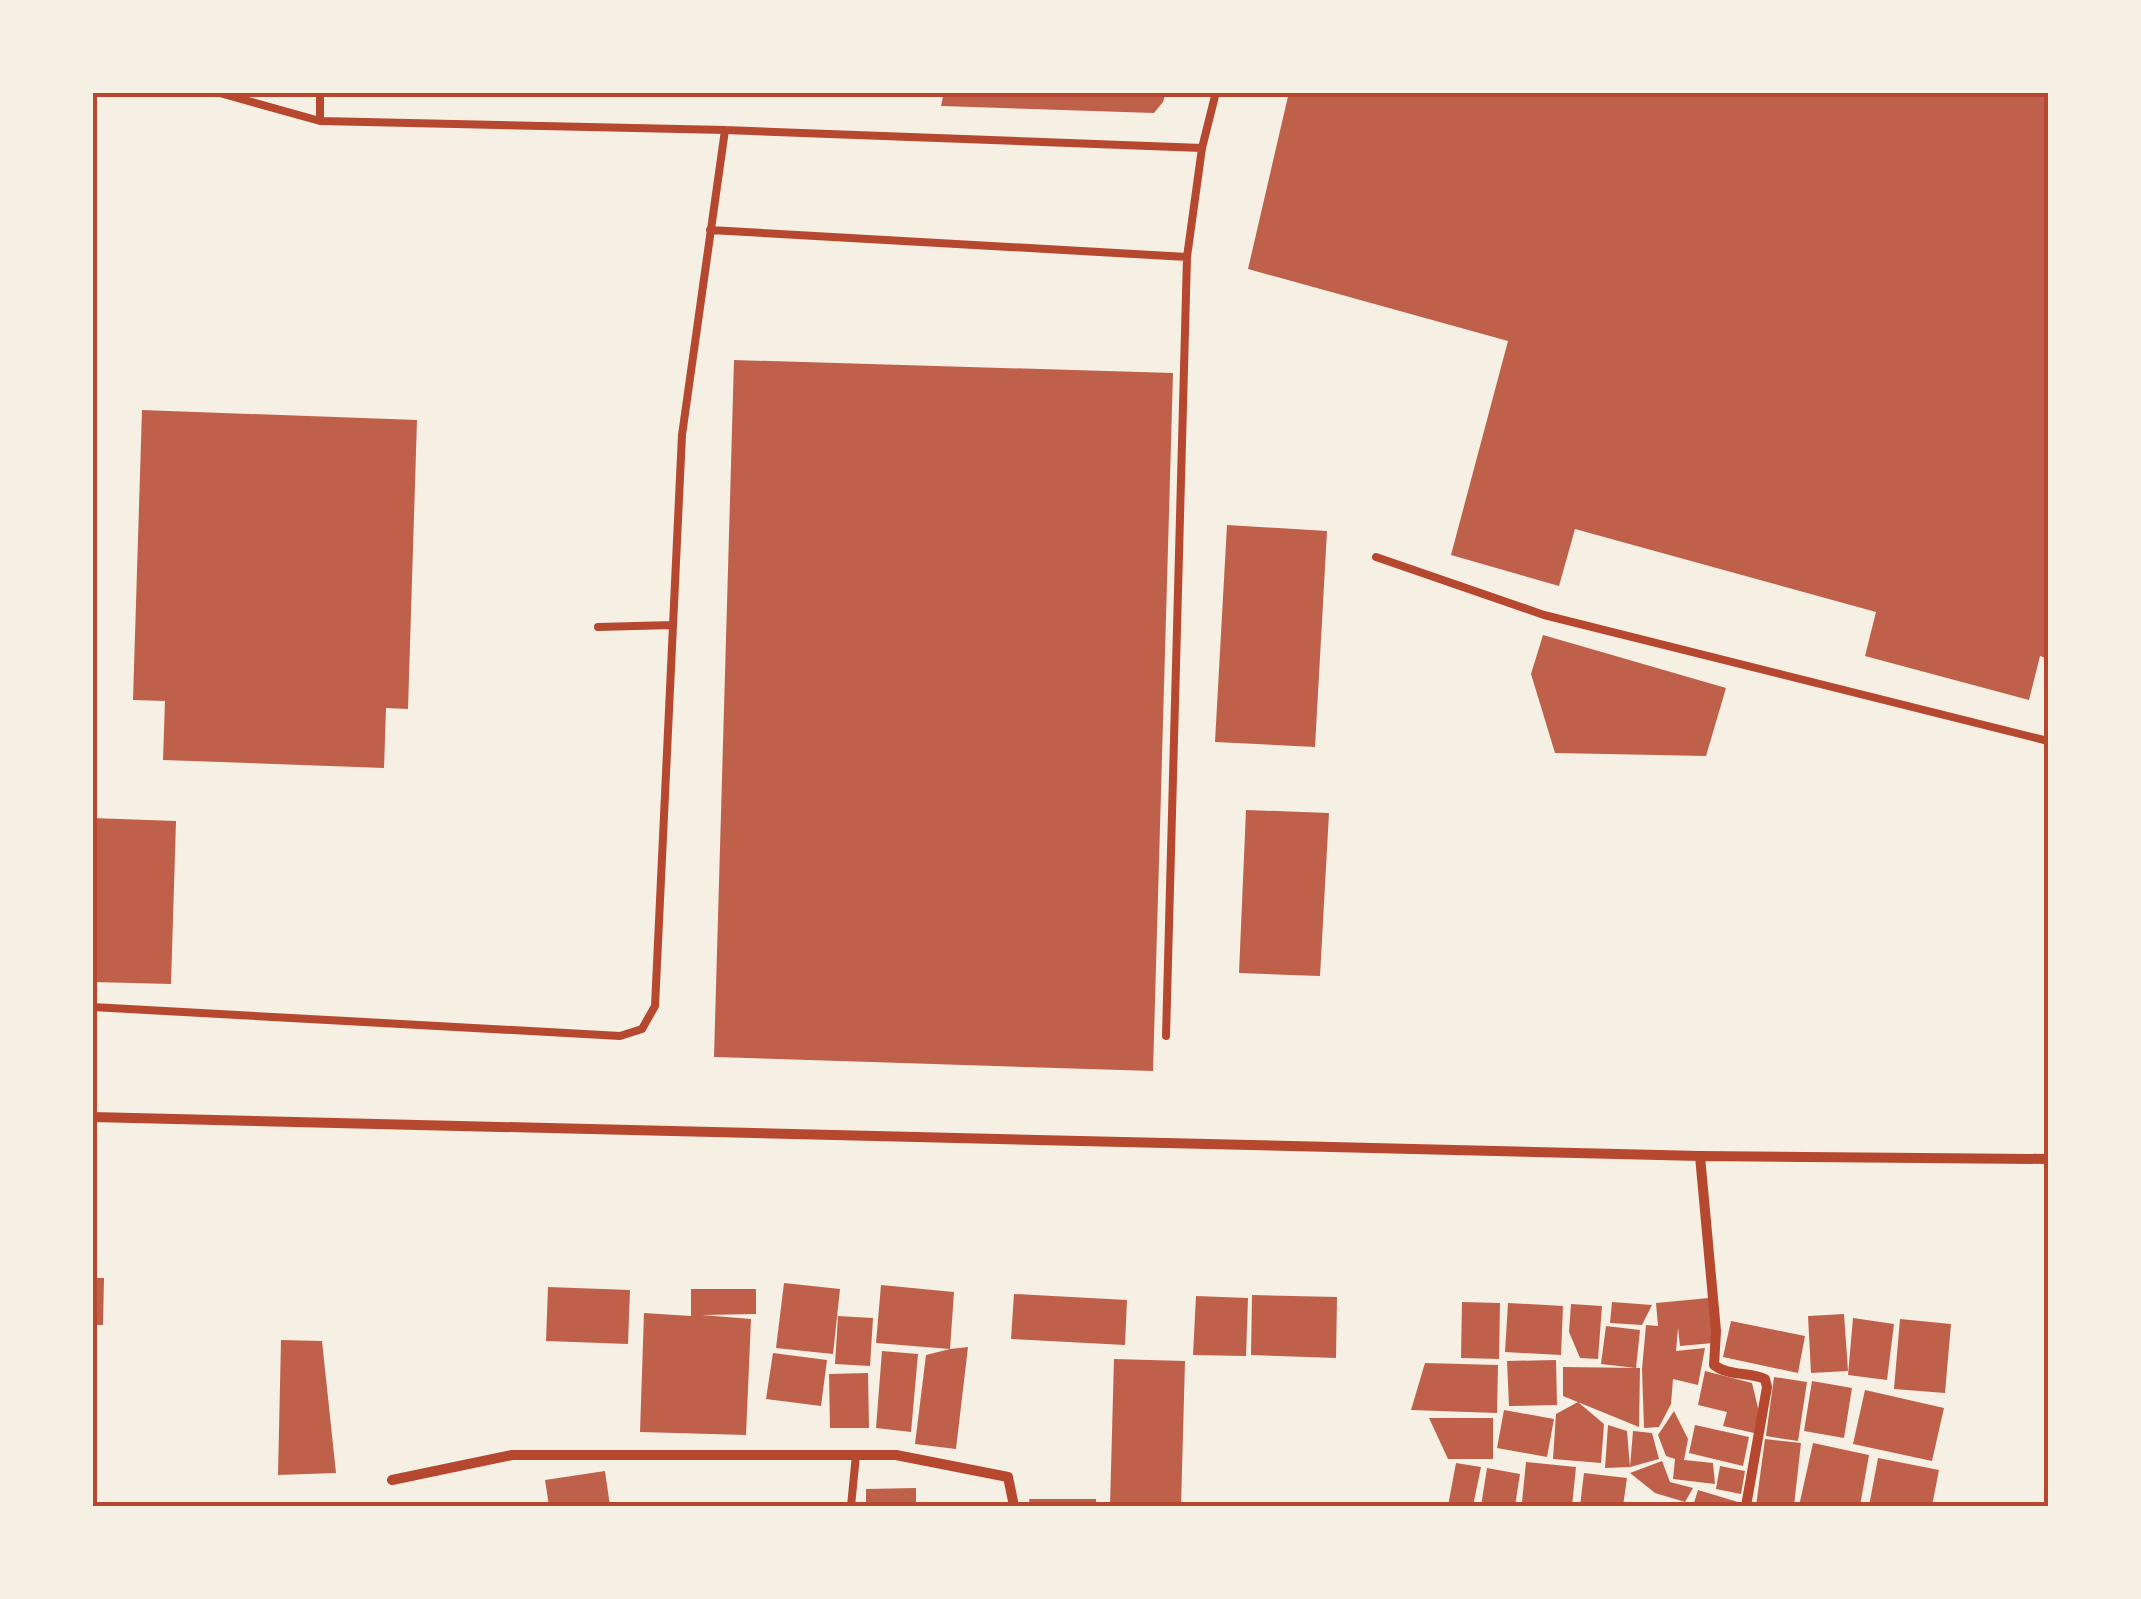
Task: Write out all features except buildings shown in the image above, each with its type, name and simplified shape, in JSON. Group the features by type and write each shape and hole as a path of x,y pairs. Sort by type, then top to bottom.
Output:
{"street":[{"path":"92,1117 1700,1156 2048,1159"},
{"path":"1700,1156 1716,1331 1714,1365 1721,1370 1756,1375 1765,1379 1768,1387 1746,1506"},
{"path":"392,1480 512,1455 896,1456 1008,1476 1014,1506"}],"lane":[{"path":"216,92 320,121 725,130 1202,148"},
{"path":"320,92 320,121"},
{"path":"1166,1036 1186,257 1202,148 1216,92"},
{"path":"92,1006 620,1036 642,1029 655,1006 682,435 725,130"},
{"path":"710,230 1186,257"},
{"path":"1376,556 1544,615 2048,741"},
{"path":"598,626 673,625"},
{"path":"851,1506 856,1455"}]}
